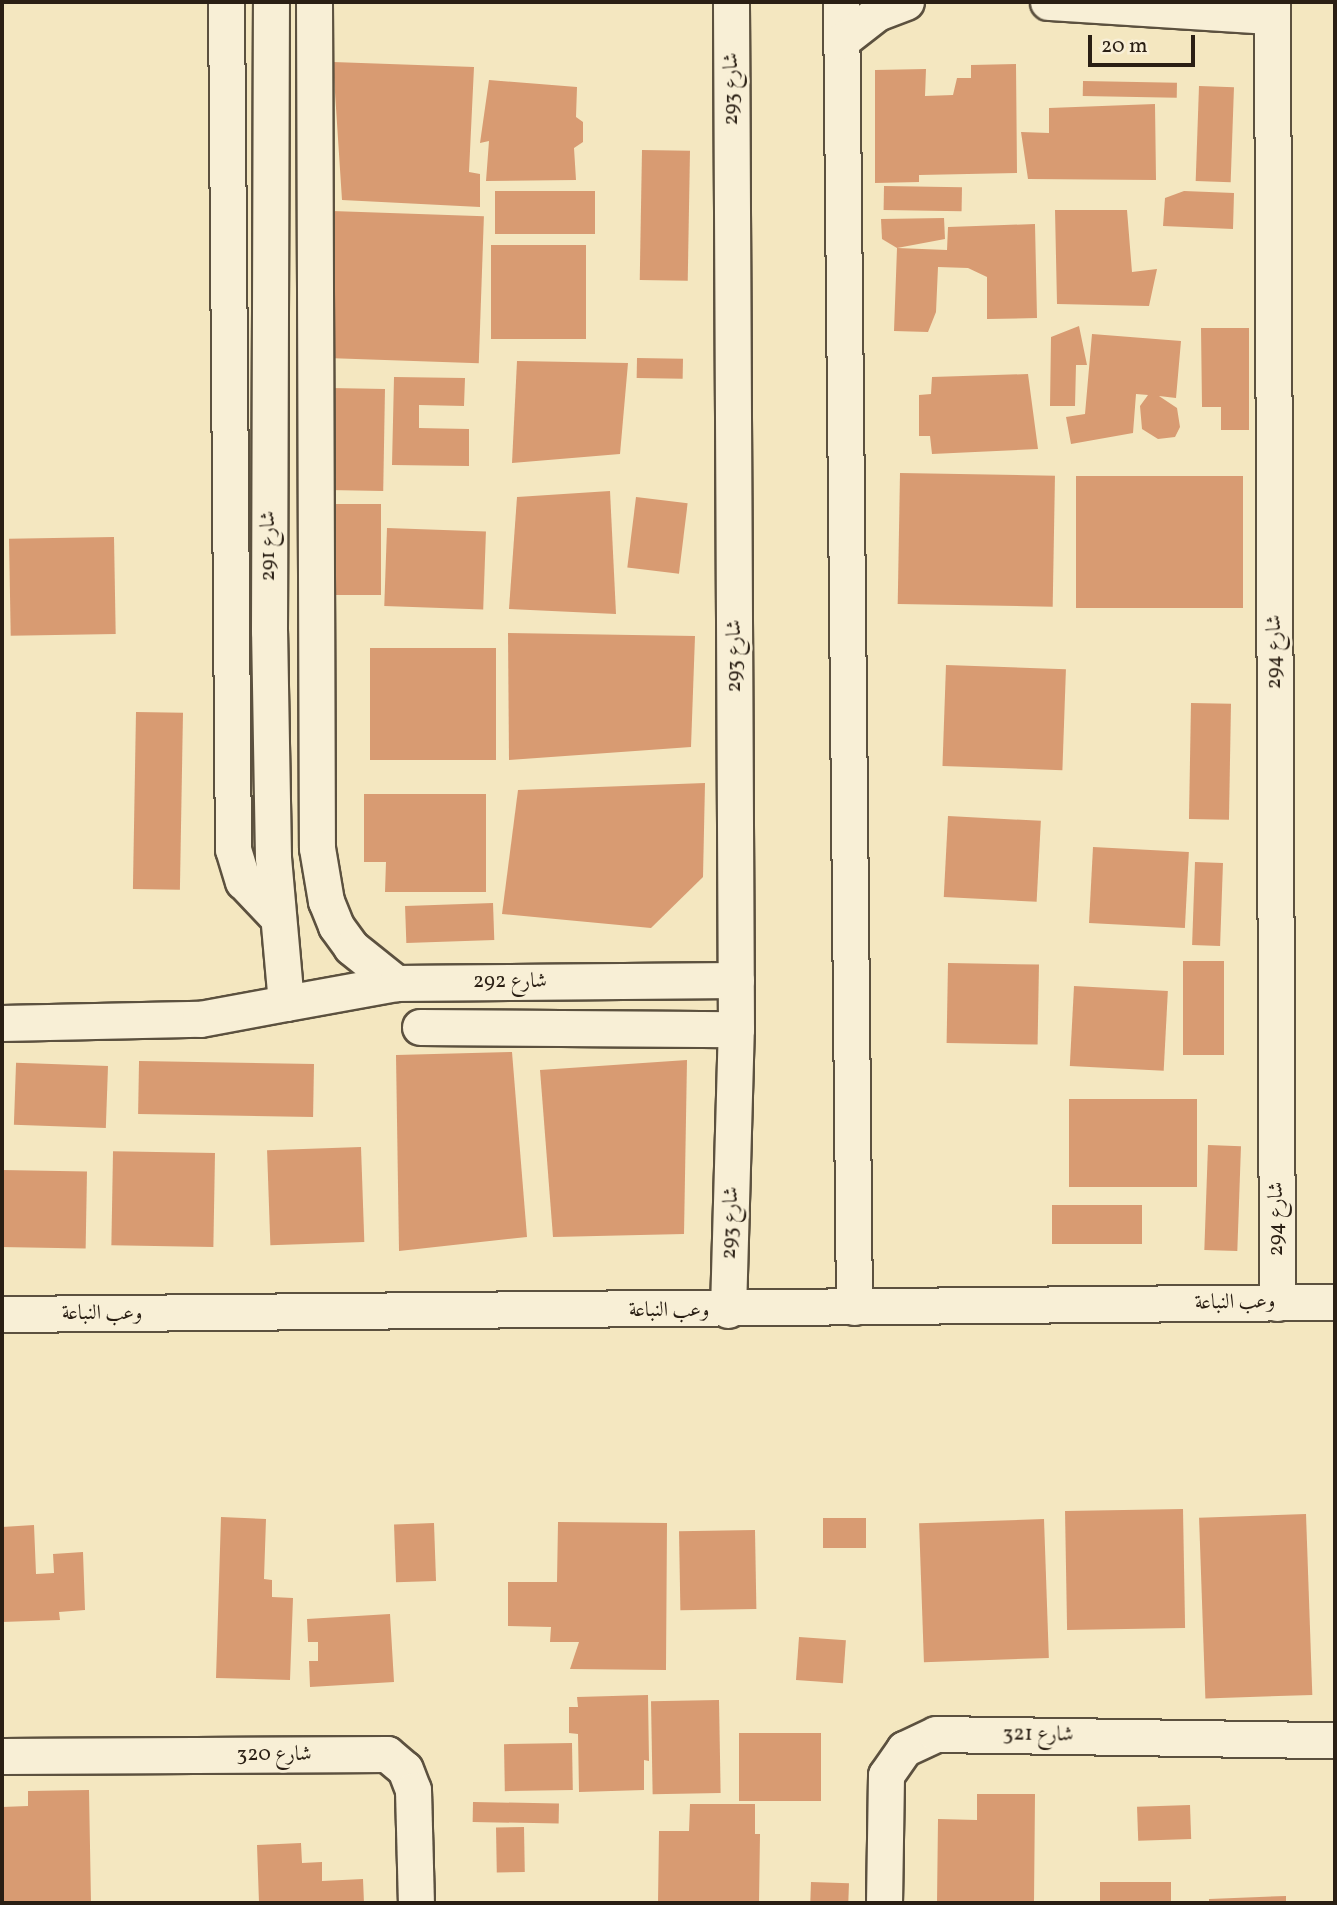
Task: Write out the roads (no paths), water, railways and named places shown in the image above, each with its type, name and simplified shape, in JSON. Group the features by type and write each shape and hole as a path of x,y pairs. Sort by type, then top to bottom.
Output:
{"street":[{"path":"226,2 233,849 243,881 277,917"},
{"name":"شارع 291","path":"271,2 269,631 277,917 286,1003"},
{"path":"314,2 317,848 326,901 336,926 352,947 397,982"},
{"name":"شارع 293","path":"728,1310 736,1029 732,2"},
{"path":"841,2 854,1307"},
{"path":"841,41 877,13 906,2"},
{"path":"1048,2 1272,9"},
{"name":"شارع 294","path":"1272,9 1278,1303"},
{"path":"227,148 314,180"},
{"path":"230,514 269,513"},
{"path":"231,631 269,631"},
{"name":"شارع 292","path":"286,1003 397,982 736,980"},
{"path":"2,1023 200,1019 286,1003"},
{"path":"420,1027 736,1029"},
{"name":"وعب النباعة","path":"2,1314 728,1310 1335,1302"},
{"name":"شارع 321","path":"884,1903 886,1775 904,1749 936,1734 1335,1740"},
{"name":"شارع 320","path":"2,1756 387,1754 405,1769 414,1790 416,1903"}]}
